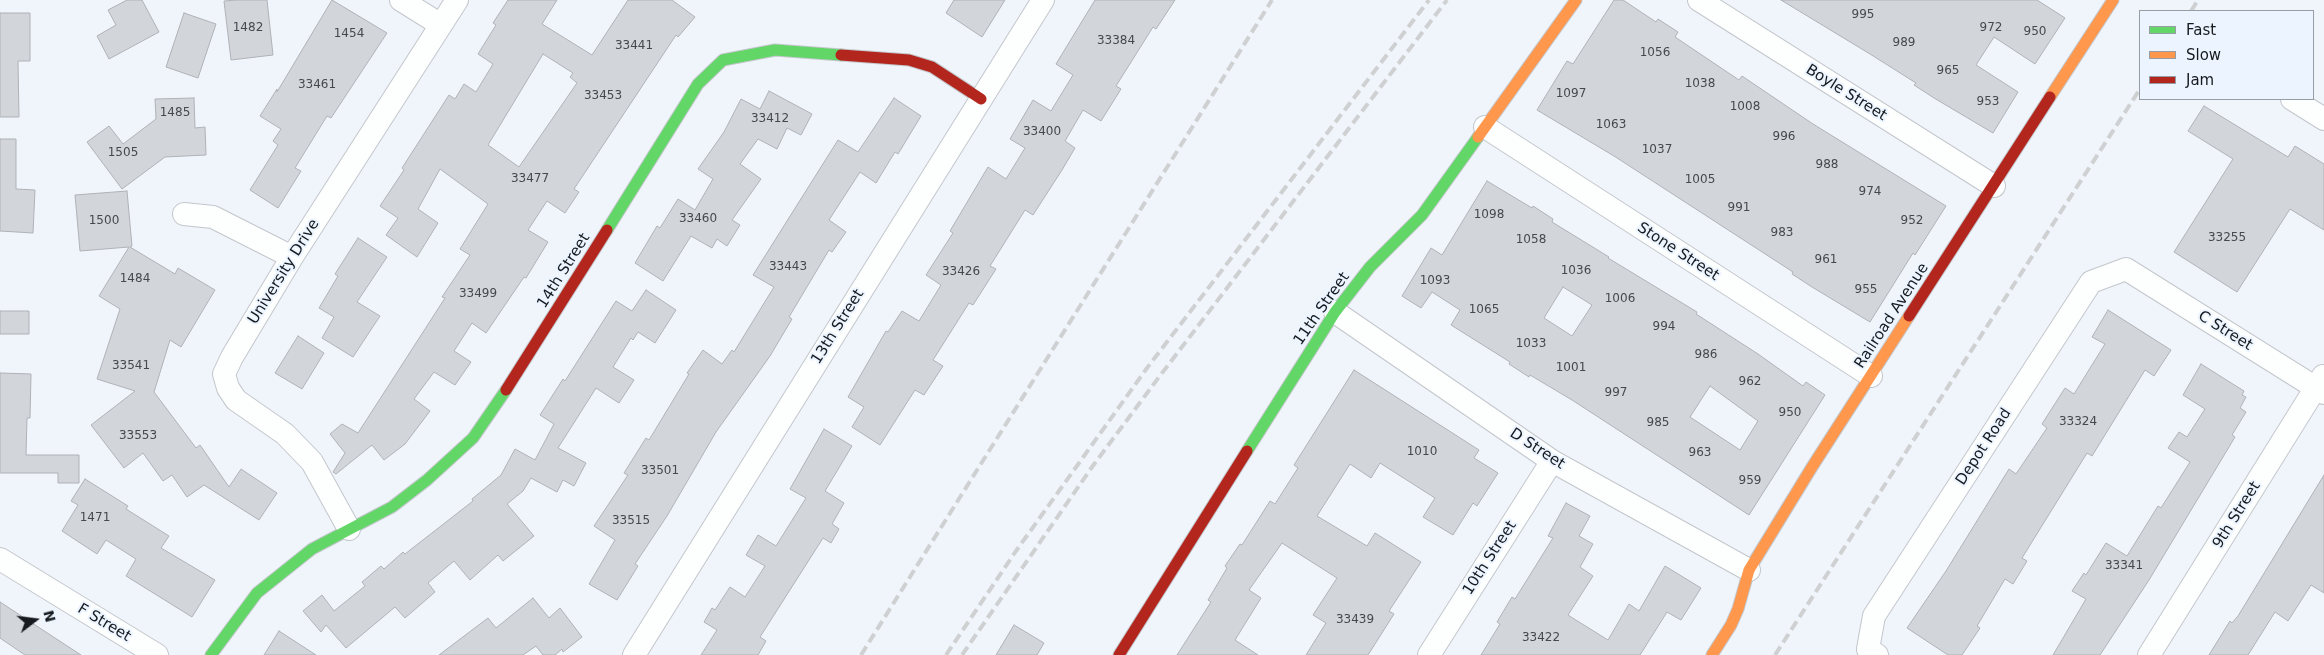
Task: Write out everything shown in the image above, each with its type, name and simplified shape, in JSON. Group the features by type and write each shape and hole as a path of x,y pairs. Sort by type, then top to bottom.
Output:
{"street":[{"path":"401,0 441,25"},
{"name":"University Drive","path":"349,529 312,462 285,434 236,400 228,388 224,374 227,365 292,256 457,0"},
{"name":"13th Street","path":"634,655 1043,0"},
{"name":"11th Street","path":"1119,655 1335,312 1370,267 1422,214 1576,0"},
{"name":"Boyle Street","path":"1699,0 1994,186"},
{"name":"Railroad Avenue","path":"1712,655 1735,617 1749,570 1871,376 2113,0"},
{"name":"14th Street","path":"211,655 257,593 312,549 392,507 427,480 473,438 502,397 698,84 723,60 775,50 909,60 932,67 981,99"},
{"path":"2294,100 2324,119"},
{"name":"Stone Street","path":"1485,127 1871,376"},
{"path":"184,214 213,216 292,256"},
{"name":"C Street","path":"2126,269 2322,385"},
{"name":"Depot Road","path":"1873,652 1874,616 2091,282 2126,269"},
{"name":"D Street","path":"1335,312 1552,461 1749,570"},
{"name":"9th Street","path":"2149,655 2322,385"},
{"name":"10th Street","path":"1429,655 1552,461"},
{"name":"F Street","path":"0,559 157,655"}],"building":[{"path":"127,0 142,0 159,32 109,59 97,36 116,25 108,10"},
{"path":"267,0 273,55 231,60 224,1"},
{"path":"332,0 387,33 331,118 327,116 295,168 301,171 278,208 250,190 278,145 273,141 281,129 260,116 277,89 277,92"},
{"path":"508,0 557,0 542,24 592,55 628,0 672,0 695,17 678,37 676,35 574,189 579,192 565,213 547,201 528,230 548,242 526,278 524,277 486,333 472,323 454,351 471,362 455,385 434,372 414,399 430,411 405,444 384,460 372,445 336,474 333,472 345,453 330,434 342,424 358,433 445,298 442,297 470,255 460,249 488,204 440,169 418,209 438,223 417,257 386,235 398,218 380,206 449,95 455,99 464,84 476,92 493,64 478,54 496,25 493,23","holes":["543,54 573,73 570,77 577,83 519,167 488,145"]},
{"path":"954,0 1005,0 982,37 946,13"},
{"path":"1095,0 1175,0 1156,29 1153,27 1116,86 1121,89 1101,121 1083,110 1065,141 1075,148 1062,170 1033,215 1025,210 990,266 996,269 973,305 969,303 933,360 943,366 924,395 915,390 880,445 852,427 864,407 848,397 886,331 888,332 902,311 919,321 941,285 926,275 953,233 950,231 988,167 1006,179 1025,148 1010,139 1033,100 1051,111 1073,75 1056,64"},
{"path":"1614,0 1623,0 1656,22 1658,19 1678,32 1675,37 1739,80 1742,76 1813,124 1946,206 1915,255 1913,253 1870,322 1812,287 1792,274 1793,272 1614,156 1537,110 1567,61 1573,64"},
{"path":"1781,0 2037,0 2065,18 2035,64 1994,37 1976,65 2018,92 1993,133 1934,98 1914,85 1916,83"},
{"path":"0,13 30,13 30,61 18,61 19,117 0,117"},
{"path":"184,13 216,24 198,78 166,67"},
{"path":"769,91 812,114 801,135 787,128 777,149 758,139 740,164 761,179 732,220 740,225 727,246 717,239 712,248 691,236 663,281 635,263 657,226 660,228 678,199 695,210 713,179 698,169 724,132 741,99 760,109"},
{"path":"194,98 195,128 205,127 206,155 165,157 122,189 87,142 109,126 123,144 156,119 155,99"},
{"path":"894,98 921,116 898,154 895,152 876,183 860,172 829,220 846,232 832,252 829,250 789,317 792,319 770,356 716,432 667,516 635,564 638,566 617,600 589,584 615,540 594,526 628,475 624,473 646,438 649,440 689,374 687,373 703,350 722,364 732,350 734,352 774,287 753,275 838,140 858,152"},
{"path":"2204,106 2288,157 2295,146 2324,164 2324,230 2290,209 2237,292 2174,252 2233,159 2188,131"},
{"path":"0,139 16,139 16,189 35,190 33,233 0,231"},
{"path":"1487,181 1532,208 1533,206 1553,219 1552,222 1697,312 1696,314 1803,386 1806,382 1825,395 1749,515 1572,400 1530,375 1529,377 1509,364 1510,362 1451,325 1460,310 1432,292 1421,308 1402,296 1431,248 1442,255","holes":["1563,287 1592,305 1572,336 1544,318","1710,386 1758,421 1740,450 1690,417"]},
{"path":"127,191 132,246 130,247 175,274 178,268 215,290 181,347 170,340 154,392 196,448 200,445 229,487 241,469 277,493 259,520 204,485 187,497 172,475 163,481 143,453 124,468 91,425 135,391 97,379 120,309 99,296 129,247 80,251 75,195"},
{"path":"358,238 387,257 357,302 380,316 353,357 322,338 334,317 319,308 338,276 335,274"},
{"path":"646,290 676,310 655,343 638,332 633,340 631,338 613,367 634,380 619,403 596,388 558,448 586,463 574,486 563,480 557,492 531,478 523,491 507,504 534,536 503,561 498,555 470,580 454,561 428,583 435,592 405,618 395,607 346,648 326,625 321,632 303,611 322,595 334,611 365,586 362,582 381,566 384,569 403,552 405,554 473,501 472,499 501,475 515,449 535,460 554,424 540,415 563,379 565,381 616,301 632,311"},
{"path":"2108,310 2171,350 2154,376 2145,370 2092,456 2087,453 2022,558 2027,561 2013,584 2005,579 1977,626 1980,628 1962,655 1948,655 1907,628 1946,571 2009,469 2016,474 2047,428 2042,424 2065,388 2074,394 2105,344 2092,337"},
{"path":"0,311 29,311 29,334 0,334"},
{"path":"298,336 324,353 302,389 275,373"},
{"path":"2201,364 2244,391 2242,395 2246,397 2240,408 2246,412 2232,435 2235,437 2149,580 2100,655 2053,655 2086,599 2072,591 2084,573 2086,575 2106,543 2127,556 2158,506 2161,508 2190,462 2168,448 2179,432 2187,437 2205,409 2183,395"},
{"path":"1354,370 1479,450 1474,458 1498,473 1477,506 1473,503 1453,535 1423,517 1435,498 1380,463 1371,478 1350,464 1317,516 1367,546 1375,533 1421,562 1389,611 1394,614 1368,655 1306,655 1326,623 1313,615 1337,578 1282,543 1249,590 1261,598 1235,640 1258,655 1177,655 1211,602 1208,600 1227,568 1225,566 1240,544 1242,545 1270,501 1275,504 1298,468 1294,465"},
{"path":"0,373 31,374 30,418 27,418 26,455 79,455 79,483 58,483 58,473 0,473"},
{"path":"824,429 852,446 825,491 844,503 832,524 839,529 831,543 823,538 760,637 766,641 758,655 701,655 717,630 704,622 712,608 715,610 730,587 745,597 765,566 746,555 758,535 776,546 806,498 790,489"},
{"path":"2324,475 2324,593 2311,585 2288,621 2275,612 2248,655 2209,655 2230,621 2232,623 2238,616"},
{"path":"85,479 128,506 126,509 169,536 161,548 215,580 192,617 126,576 136,559 106,540 97,554 62,531 78,505 71,501"},
{"path":"1566,503 1590,516 1579,536 1593,544 1580,567 1593,576 1568,615 1571,617 1608,640 1629,604 1639,611 1665,566 1701,588 1681,620 1667,612 1640,655 1481,655 1500,624 1497,622 1512,597 1515,599 1553,538 1548,536"},
{"path":"533,598 549,618 560,608 582,637 563,652 562,649 555,655 543,655 536,646 523,655 439,655 488,618 496,628"},
{"path":"0,602 81,655 25,655 0,638"},
{"path":"1014,625 1044,643 1037,655 996,655"},
{"path":"279,631 316,655 264,655"}],"railway":[{"path":"861,655 1272,0"},
{"path":"946,655 1016,551 1147,368 1429,0"},
{"path":"962,655 1092,467 1447,0"},
{"path":"2192,10 2198,0"},
{"path":"1775,655 2139,91"}],"traffic: fast":[{"path":"607,230 698,84 723,60 775,50 841,55"},
{"path":"1247,451 1335,312 1370,267 1422,215 1478,137"},
{"path":"211,655 257,593 312,549 392,507 427,480 473,438 506,390"}],"traffic: slow":[{"path":"1478,137 1576,0"},
{"path":"2050,97 2113,0"},
{"path":"1712,655 1731,625 1738,609 1749,570 1812,467 1909,316"}],"traffic: jam":[{"path":"841,55 909,60 932,67 981,99"},
{"path":"1909,316 2050,97"},
{"path":"506,390 607,230"},
{"path":"1119,655 1247,451"}]}
